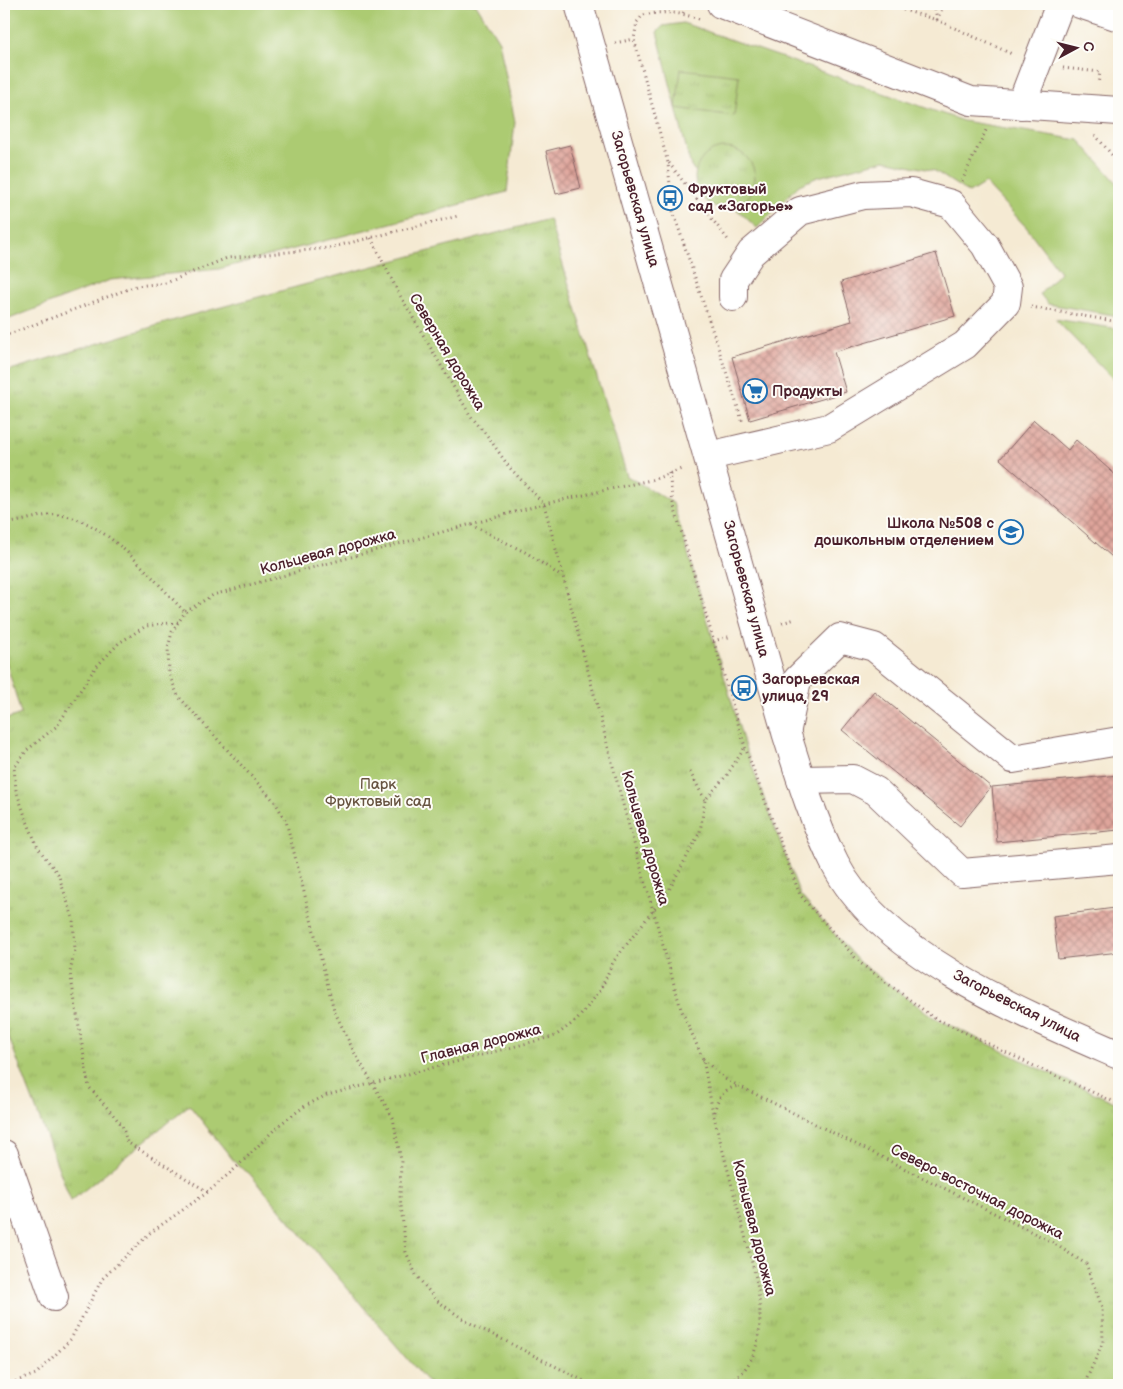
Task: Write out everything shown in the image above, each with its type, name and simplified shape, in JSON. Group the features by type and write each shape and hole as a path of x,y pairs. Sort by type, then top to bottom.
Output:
{"street":[{"name":"Загорьевская улица","path":"579,4 786,732 801,780 835,865 859,899 899,938 963,982 1058,1029 1119,1055"},
{"path":"1021,105 1060,4"},
{"path":"1080,4 1119,16"},
{"path":"712,12 971,102 1107,110"},
{"path":"709,456 751,448 829,428 965,345 1006,303 1008,287 985,245 951,204 911,192 863,196 800,211 751,253 733,280 733,296"},
{"path":"786,732 797,680 840,638 874,647 1013,760 1119,741"},
{"path":"801,780 853,779 876,790 962,873 1119,859"},
{"path":"4,1154 54,1297"}],"path":[{"path":"683,13 688,4"},
{"path":"884,4 937,20 1036,65 1100,72 1107,110 1092,132 1119,164"},
{"path":"934,4 937,20"},
{"path":"937,20 944,4"},
{"path":"712,12 683,13 662,11 643,15 637,22 634,39 668,163 672,208 751,448"},
{"path":"951,204 989,123"},
{"path":"668,163 745,262"},
{"path":"4,336 136,286 166,283 228,258 329,248 458,216"},
{"name":"Северная дорожка","path":"371,238 398,292 470,415 509,467 544,504 562,577"},
{"path":"1006,303 1119,322"},
{"name":"Кольцевая дорожка","path":"592,1385 466,1321 436,1300 416,1275 406,1252 400,1196 401,1160 393,1118 354,1052 334,1010 286,821 275,802 178,696 169,674 168,648 172,632 185,612 213,595 544,504 655,479 669,473 673,503"},
{"path":"4,524 50,515 72,518 108,535 185,612"},
{"path":"470,524 527,553 562,577"},
{"name":"Кольцевая дорожка","path":"562,577 681,1009 703,1059 714,1113 761,1303 760,1332 755,1350 745,1368 725,1385"},
{"path":"178,622 146,626 119,642 96,668 56,726 28,750 14,768 16,790 24,816 38,848 58,874 73,918 75,950 70,972 89,1087 122,1125 127,1142 208,1192"},
{"name":"Главная дорожка","path":"6,1385 36,1374 71,1339 102,1279 150,1232 208,1192 238,1166 279,1125 305,1106 327,1096 373,1083 555,1036 577,1020 600,992 613,962 654,912 669,890 700,832 706,800 727,775 745,747"},
{"path":"690,772 706,800"},
{"name":"Северо-восточная дорожка","path":"703,1059 725,1079 1050,1241 1086,1264 1099,1296 1105,1328 1103,1342 1084,1385"},
{"path":"714,1113 718,1098 726,1089 740,1086"}],"green space":[{"path":"4,4 476,4 499,41 515,122 507,192 219,269 110,280 4,321"},
{"path":"683,23 963,121 1079,140 1119,185 1119,316 1048,304 1040,294 1060,272 1027,228 985,183 969,193 935,171 885,160 818,177 799,185 757,228 691,167 657,32 663,26"},
{"path":"681,69 739,76 734,116 676,108"},
{"path":"719,148 731,148 747,156 753,166 755,178 753,190 747,200 731,208 719,208 703,200 695,184 695,172 703,156"},
{"name":"Парк Фруктовый сад","path":"549,219 627,476 673,503 745,747 800,895 860,963 933,1017 1034,1066 1119,1104 1119,1385 430,1385 249,1173 238,1166 189,1105 71,1201 4,1025 4,720 21,714 4,654 4,372 188,316"},
{"path":"1055,319 1119,329 1119,385"}],"building":[{"path":"570,145 581,188 556,194 546,151"},
{"path":"936,253 955,316 834,352 846,392 750,420 732,357 852,321 841,282"},
{"path":"1034,420 1068,450 1076,440 1119,478 1119,563 1000,459"},
{"path":"874,691 991,787 960,826 842,730"},
{"path":"1119,775 1119,830 997,842 992,787"},
{"path":"1115,908 1119,952 1058,959 1053,916"}],"place":[{"name":"Фруктовый сад «Загорье»","path":"670,198"},
{"name":"Продукты","path":"755,391"},
{"name":"Школа №508 с дошкольным отделением","path":"1011,532"},
{"name":"Загорьевская улица, 29","path":"744,688"}]}
